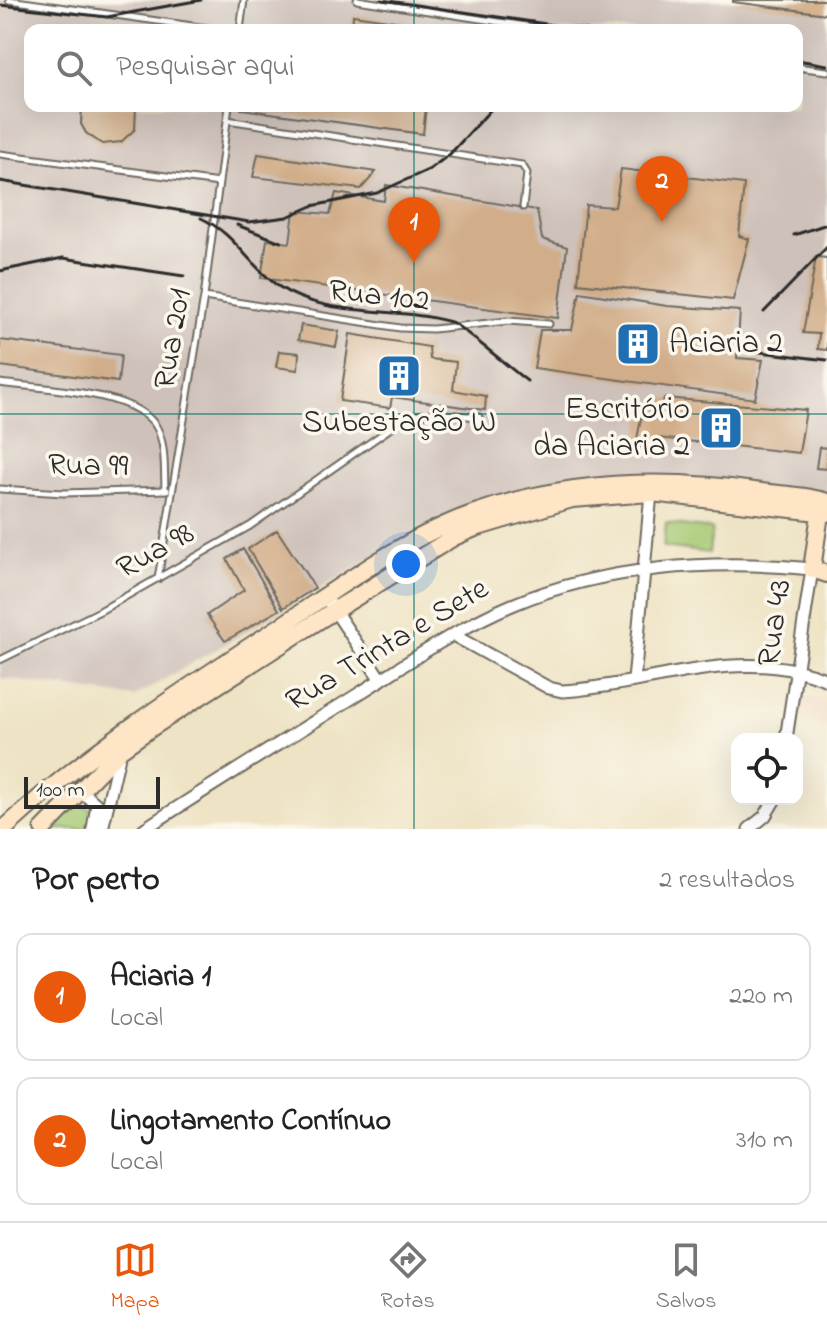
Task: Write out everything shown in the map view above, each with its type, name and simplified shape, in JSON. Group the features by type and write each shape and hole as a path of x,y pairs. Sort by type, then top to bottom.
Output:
{"main road":[{"path":"12,826 116,744 330,603 419,540 474,513 565,494 652,482 741,489 825,510"},
{"path":"565,494 651,493 825,510"},
{"name":"Rua 43","path":"819,571 825,510"},
{"path":"43,829 82,792 116,744"}],"street":[{"path":"634,681 651,493"},
{"name":"Rua Trinta e Sete","path":"144,829 453,635 512,605 572,584 646,572 710,565 819,571"},
{"name":"Rua 43","path":"787,733 819,571"},
{"path":"330,603 381,680"},
{"path":"453,635 549,688 578,690 696,670 755,665 799,668 827,680"},
{"path":"102,829 116,744"},
{"path":"82,792 97,805 93,829"},
{"path":"749,829 765,816 771,805"}],"lane":[{"path":"9,0 179,24"},
{"path":"241,24 244,0"},
{"path":"357,0 513,24"},
{"path":"803,68 827,71"},
{"name":"Rua 201","path":"158,579 204,297 228,112"},
{"path":"227,120 522,165 527,173 523,207"},
{"path":"0,154 219,183"},
{"name":"Rua 102","path":"204,297 400,328 433,329 508,321 549,324"},
{"path":"508,321 510,312"},
{"path":"0,383 115,400 145,413 157,428 162,446 165,490"},
{"name":"Rua 98","path":"0,660 158,579 250,526 408,416 434,413 479,417"},
{"name":"Rua 99","path":"0,489 90,493 175,489"}],"shaded area":[{"path":"0,0 827,0 827,497 736,483 567,475 434,522 134,697 0,678"},
{"path":"802,695 827,704 827,728 796,717"}],"green space":[{"path":"666,523 712,529 709,553 663,547"},
{"path":"80,804 92,810 91,829 50,829 70,807"}],"building":[{"path":"827,0 827,14 733,2"},
{"path":"353,15 409,23 409,24 352,24"},
{"path":"82,112 136,112 135,129 121,142 102,144 86,133 81,124"},
{"path":"263,112 425,112 423,134"},
{"path":"258,154 376,172 361,189 253,177"},
{"path":"621,169 744,184 739,236 749,239 733,300 578,283 586,205 615,207"},
{"path":"386,185 537,210 542,239 567,247 558,318 261,278 267,240 290,243 294,211 330,214 336,193 384,201"},
{"path":"816,257 827,258 827,350 818,349 819,334 803,333"},
{"name":"Aciaria 2","path":"580,292 667,306 740,311 737,358 763,360 755,399 534,368 540,330 572,330"},
{"path":"301,325 339,331 336,347 298,340"},
{"name":"Subestação W","path":"350,334 429,347 430,359 456,362 453,390 486,396 485,410 392,397 390,408 340,401"},
{"path":"0,340 121,355 118,382 0,366"},
{"path":"279,351 299,353 298,370 276,367"},
{"name":"Escritório da Aciaria 2","path":"664,398 806,410 799,453 658,438 654,449 636,445 641,418 659,416"},
{"path":"819,447 827,448 827,469 816,468"},
{"path":"277,530 315,588 283,608 248,549"},
{"path":"243,549 279,610 225,641 207,615 244,590 227,559"}],"railway":[{"path":"0,5 107,17 201,0"},
{"path":"382,0 546,24"},
{"path":"803,61 827,65"},
{"path":"0,181 249,222 287,217 312,206 377,193 430,169 450,154 488,112"},
{"path":"201,218 223,232 268,278 297,296 340,308 408,314 451,322 527,381"},
{"path":"794,235 827,224"},
{"path":"237,225 281,242"},
{"path":"764,312 827,247"},
{"path":"0,271 63,258 184,276"},
{"path":"760,352 827,360"}],"place":[{"name":"Lingotamento Contínuo","path":"662,222"},
{"name":"Aciaria 1","path":"414,263"},
{"name":"Aciaria 2","path":"638,344"},
{"name":"Subestação W","path":"399,376"},
{"name":"Escritório da Aciaria 2","path":"721,428"}]}
